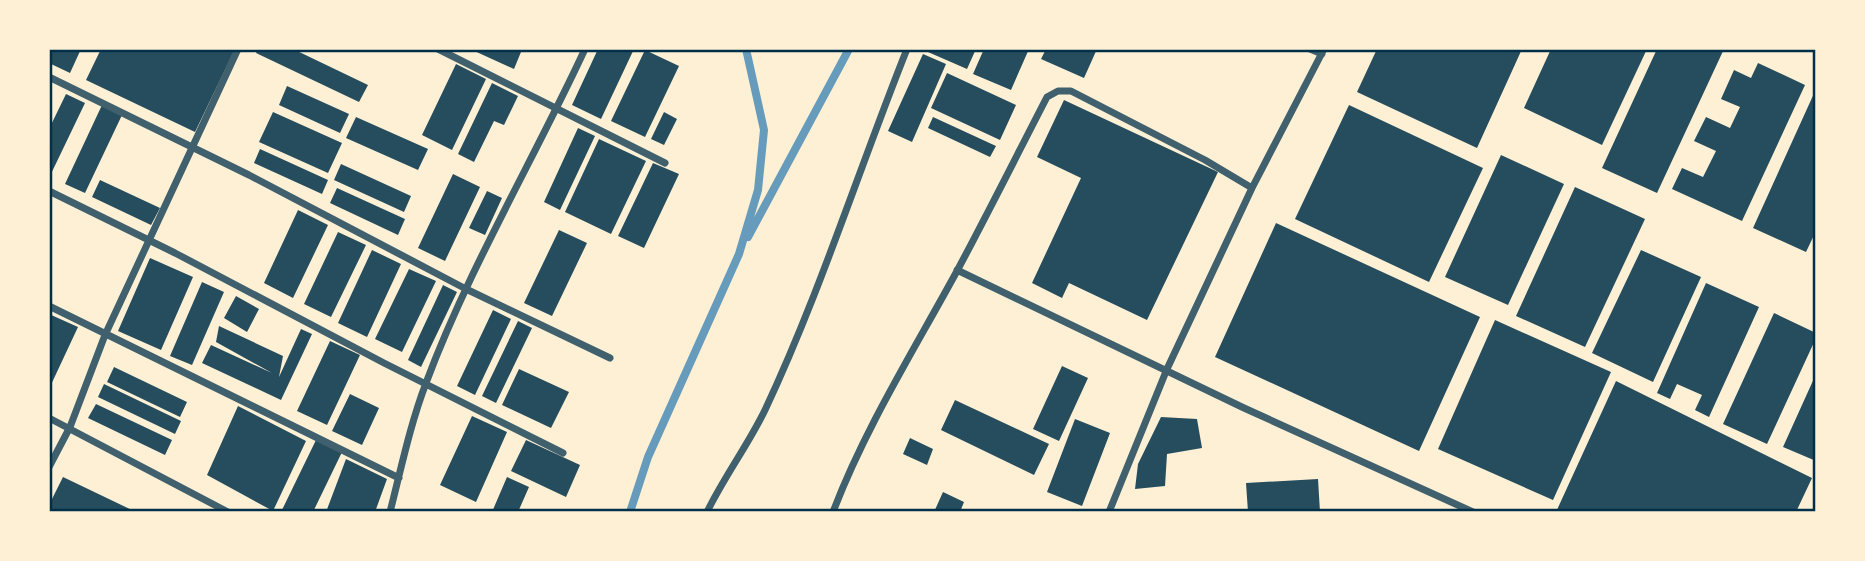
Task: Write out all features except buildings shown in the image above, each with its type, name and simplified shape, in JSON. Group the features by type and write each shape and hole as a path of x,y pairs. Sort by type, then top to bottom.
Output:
{"street":[{"path":"49,467 70,428 105,335 238,49"},
{"path":"438,49 665,163"},
{"path":"390,512 426,384 466,289 585,49"},
{"path":"707,512 763,413 791,351 837,238 906,49"},
{"path":"1109,512 1167,369 1252,188 1323,51 1310,49"},
{"path":"49,77 194,147 466,289 610,359"},
{"path":"833,512 844,484 899,374 957,270 1047,97 1058,91 1071,91 1205,160 1252,188"},
{"path":"49,191 151,240 563,453"},
{"path":"957,270 1279,424 1473,512"},
{"path":"49,306 399,478"},
{"path":"49,418 228,512"}],"waterway":[{"path":"630,512 648,457 739,254 758,190 764,130 746,49"},
{"path":"748,237 849,49"}]}
